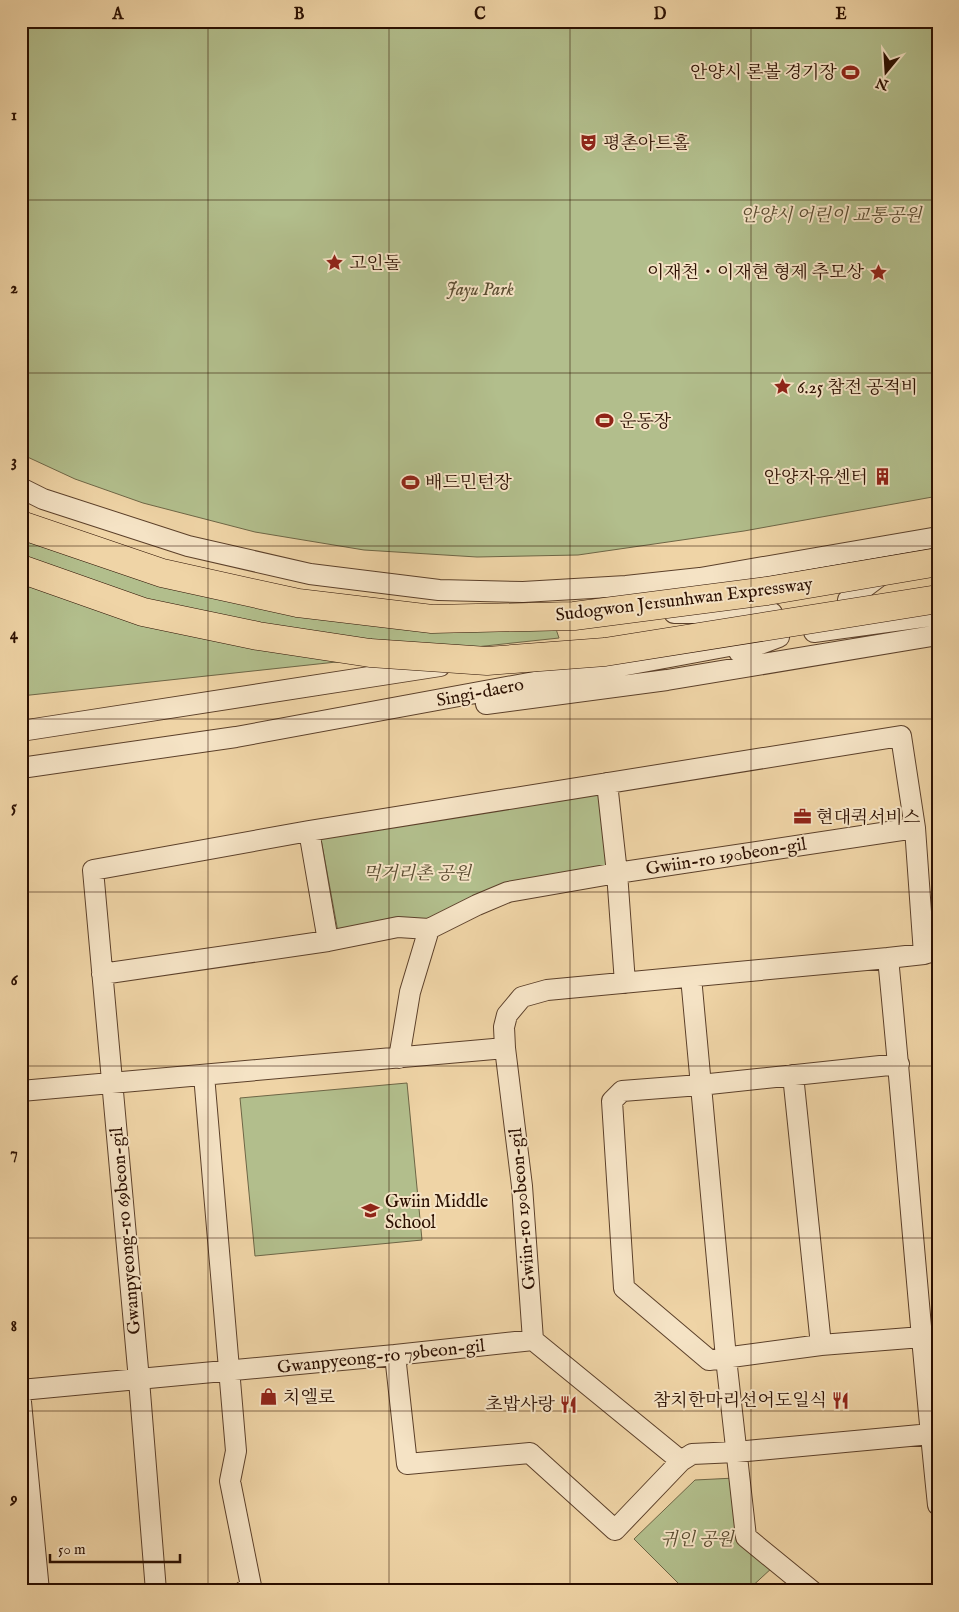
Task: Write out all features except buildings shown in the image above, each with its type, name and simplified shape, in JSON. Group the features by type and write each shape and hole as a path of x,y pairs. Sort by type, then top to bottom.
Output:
{"highway":[{"name":"Sudogwon Je1sunhwan Expressway","path":"21,524 162,573 298,603 432,619 574,616 767,591 935,546"},
{"name":"Sudogwon Je1sunhwan Expressway","path":"21,569 143,612 258,636 370,653 487,661 605,652 938,599"}],"street":[{"path":"21,488 43,499 188,546 310,574 439,590 523,592 626,586 700,578 935,546"},
{"path":"21,517 179,570 311,597 442,613 772,614"},
{"path":"848,600 935,546"},
{"name":"Singi-daero","path":"21,731 772,614 938,586"},
{"name":"Singi-daero","path":"21,768 236,737 779,637 938,615"},
{"path":"236,737 667,680 938,635"},
{"path":"667,680 779,637"},
{"name":"Gwiin-ro 190beon-gil","path":"533,1340 522,1186 504,1027 507,1015 522,997 547,990 691,978 931,952 901,736 607,783"},
{"path":"328,941 309,831 607,783 617,873 625,983"},
{"name":"Gwiin-ro 190beon-gil","path":"617,873 915,828"},
{"name":"Gwanpyeong-ro 69beon-gil","path":"139,1380 93,870 309,831"},
{"path":"102,974 328,941 398,927 429,930 477,905 508,892 617,873"},
{"path":"399,1058 410,992 429,930"},
{"path":"888,958 922,1337 934,1434 938,1505"},
{"path":"691,978 726,1358 746,1537 812,1591"},
{"path":"21,1091 505,1048"},
{"path":"899,1064 700,1085 622,1091 612,1101 624,1288 709,1360 821,1345 922,1337"},
{"path":"204,1075 236,1451 230,1481 251,1586 244,1591"},
{"path":"793,1075 821,1345"},
{"path":"533,1340 681,1461"},
{"name":"Gwanpyeong-ro 79beon-gil","path":"21,1390 395,1356 533,1340"},
{"path":"395,1356 407,1464 530,1453 615,1530 681,1461 692,1454 736,1452 934,1434"},
{"path":"139,1380 156,1591"},
{"path":"21,1402 39,1591"}],"green space":[{"name":"Jayu Park","path":"21,21 938,21 938,496 744,531 578,555 477,557 364,550 255,532 143,503 75,479 21,454"},
{"path":"21,524 173,580 554,623 559,638 21,696"},
{"name":"먹거리촌 공원","path":"603,789 608,866 427,925 338,932 321,839"},
{"path":"407,1083 422,1240 255,1256 240,1098"},
{"name":"귀인 공원","path":"735,1478 741,1541 773,1567 747,1591 686,1591 634,1539 695,1480"}],"place":[{"name":"안양시 론볼 경기장","path":"851,72"},
{"name":"평촌아트홀","path":"589,143"},
{"name":"고인돌","path":"335,263"},
{"name":"이재천・이재현 형제 추모상","path":"878,272"},
{"name":"6.25 참전 공적비","path":"783,387"},
{"name":"운동장","path":"605,421"},
{"name":"안양자유센터","path":"882,477"},
{"name":"배드민턴장","path":"411,482"},
{"name":"현대퀵서비스","path":"802,817"},
{"name":"Gwiin Middle School","path":"371,1211"},
{"name":"치엘로","path":"269,1397"},
{"name":"참치한마리선어도일식","path":"841,1400"},
{"name":"초밥사랑","path":"569,1404"}],"park label":[{"name":"안양시 어린이 교통공원","path":"831,215"}]}
